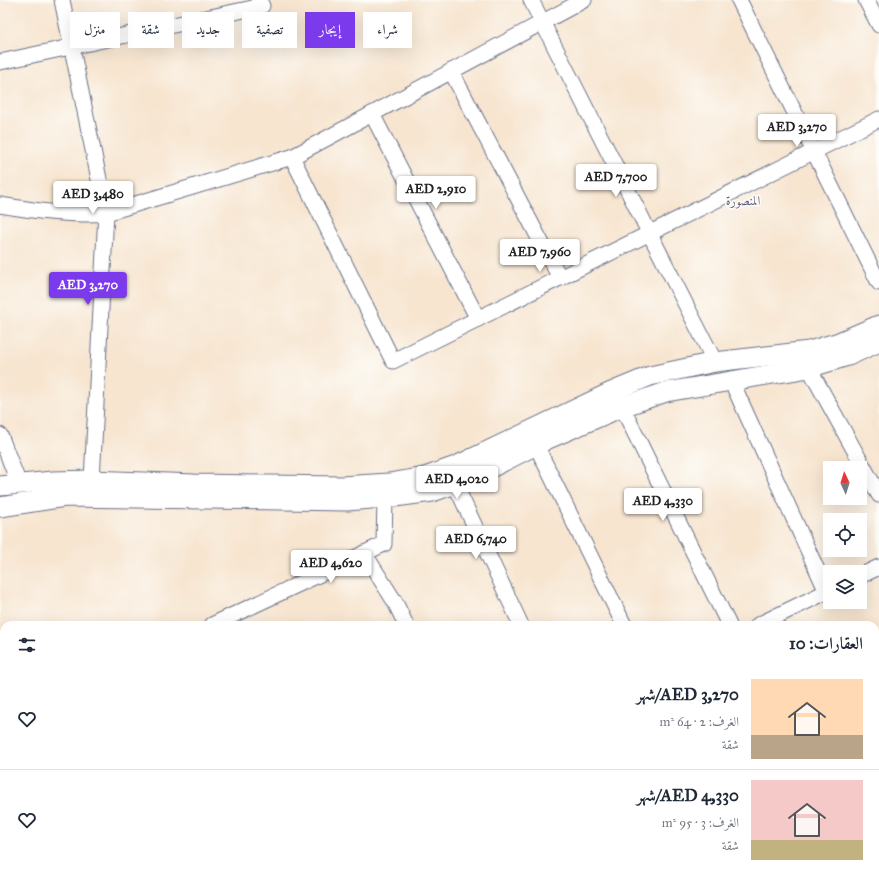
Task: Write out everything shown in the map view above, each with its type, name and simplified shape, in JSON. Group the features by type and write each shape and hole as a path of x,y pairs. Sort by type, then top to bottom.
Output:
{"street":[{"path":"62,0 70,37"},
{"path":"120,36 262,6 259,0"},
{"path":"531,0 715,362"},
{"path":"0,205 52,213 84,214 106,212 292,157 584,0"},
{"path":"739,0 879,283"},
{"path":"866,0 879,25"},
{"path":"0,62 70,46"},
{"path":"72,48 106,212 92,480"},
{"path":"451,71 560,278"},
{"path":"372,114 478,319"},
{"path":"292,157 393,361 879,119"},
{"path":"0,486 53,481 92,480 194,484 342,486 389,483 425,477 456,466 609,393 650,376 715,362 809,351 839,342 879,324"},
{"path":"0,507 65,497 339,501 385,498 432,492 467,480 536,445 622,407 666,392 809,368 848,356 879,342"},
{"path":"809,368 879,495"},
{"path":"731,380 823,580"},
{"path":"622,407 727,621"},
{"path":"0,435 19,484"},
{"path":"536,445 622,621"},
{"path":"455,484 519,621"},
{"path":"220,621 384,544 385,498"},
{"path":"364,553 395,602 404,621"},
{"path":"867,573 879,567"},
{"path":"766,621 823,593"}],"district":[{"name":"المنصورة","path":"743,200"}]}
